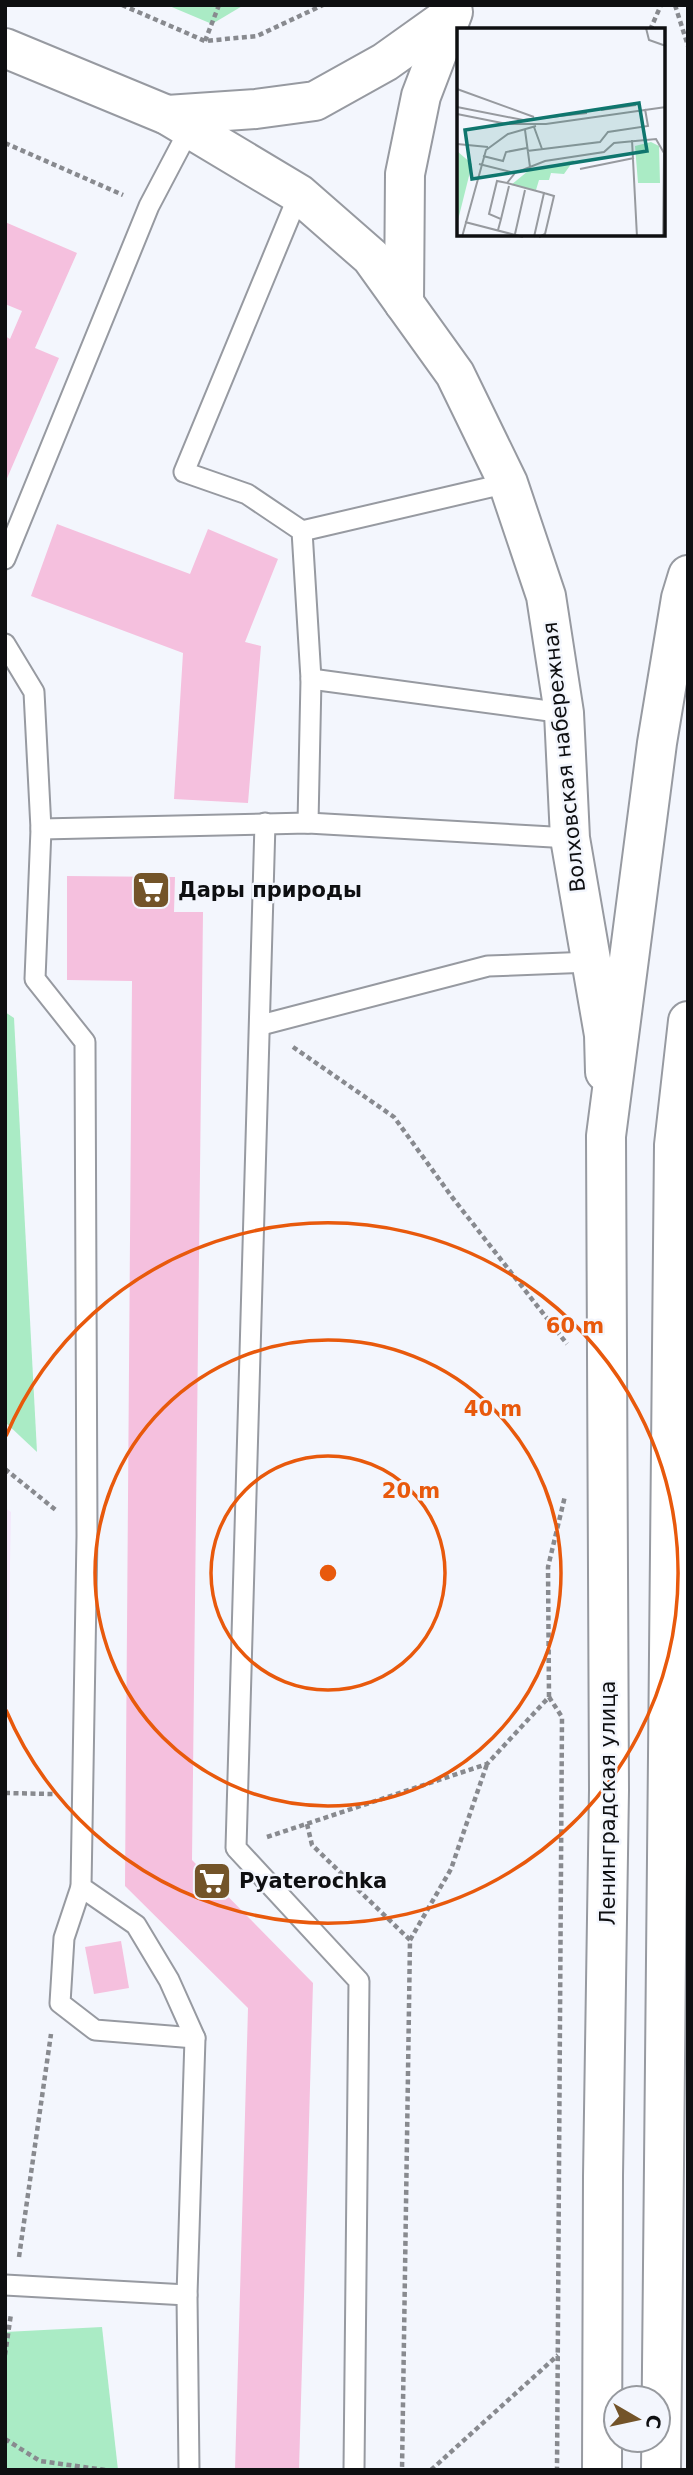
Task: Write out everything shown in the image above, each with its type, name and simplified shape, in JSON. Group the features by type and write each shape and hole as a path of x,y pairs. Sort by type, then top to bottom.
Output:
{"main road":[{"path":"178,122 315,101 385,62 454,10"},
{"path":"404,303 405,174 421,96 454,10"},
{"name":"Волховская набережная","path":"5,48 178,122 299,194 371,257 455,374 508,483 546,596 564,713 570,838 604,1035 606,1136"},
{"path":"606,1136 657,743 681,598 688,575"},
{"path":"661,2470 674,1145 688,1021"},
{"path":"674,1145 688,1107"},
{"name":"Ленинградская улица","path":"602,2470 609,1790 606,1136"}],"lane":[{"path":"5,559 149,206 178,122"},
{"path":"299,194 184,472 247,494 302,531 508,483"},
{"path":"302,531 311,679 308,822"},
{"path":"5,644 34,692 41,829 35,979 85,1042 87,1536 81,1887 64,1938 60,2003 95,2030 195,2038"},
{"path":"311,679 564,713"},
{"path":"41,829 308,822 570,838"},
{"path":"265,823 236,1848 359,1981 354,2470"},
{"path":"261,1025 488,966 591,962"},
{"path":"81,1887 136,1925 169,1980 195,2038 187,2295 189,2470"},
{"path":"10,2285 187,2295"}],"path":[{"path":"122,5 205,41 257,36 323,5"},
{"path":"205,41 219,5"},
{"path":"651,28 661,5"},
{"path":"674,5 688,46"},
{"path":"5,143 149,206"},
{"path":"261,1025 394,1117 452,1197 567,1345 567,1357"},
{"path":"5,1469 87,1536"},
{"path":"557,2470 562,1717 549,1697 548,1567 565,1499 565,1486"},
{"path":"402,2470 410,1940 451,1869 487,1764 549,1697"},
{"path":"236,1848 487,1764"},
{"path":"5,1793 82,1794"},
{"path":"307,1824 312,1845 410,1940"},
{"path":"5,2355 10,2285 48,2044 60,2003"},
{"path":"431,2470 558,2355"},
{"path":"5,2439 40,2461 105,2470"}],"shaded area":[{"path":"5,1508 11,1512 5,1819"}],"green space":[{"path":"167,5 244,5 212,24"},
{"path":"5,1012 14,1018 37,1452 5,1422"},
{"path":"102,2327 118,2470 5,2470 5,2332"}],"building":[{"path":"5,222 77,253 35,348 59,358 5,483 5,336 10,339 22,311 5,304"},
{"path":"57,524 190,574 208,529 278,559 245,642 261,646 248,803 174,799 183,653 31,596"},
{"path":"67,876 175,877 174,912 203,912 192,1860 313,1983 299,2470 235,2470 248,2008 125,1886 132,981 67,980"},
{"path":"121,1941 129,1988 94,1994 85,1947"}],"place":[{"name":"Дары природы","path":"151,890"},
{"name":"Pyaterochka","path":"212,1881"}]}
